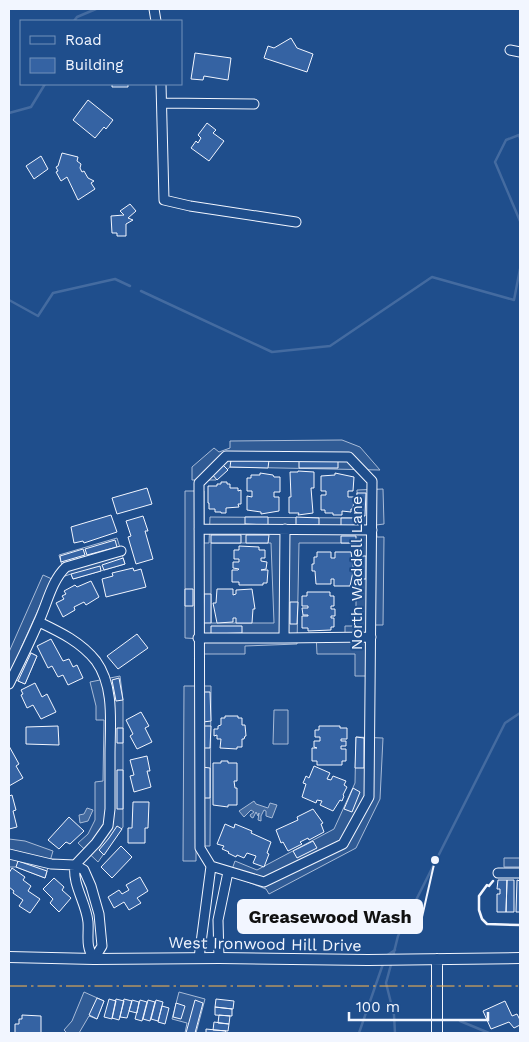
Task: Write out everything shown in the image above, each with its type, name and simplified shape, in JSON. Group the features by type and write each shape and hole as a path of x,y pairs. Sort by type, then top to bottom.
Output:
{"street":[{"path":"510,50 520,52"},
{"path":"161,85 164,200 190,206 296,222"},
{"path":"162,103 254,104"},
{"name":"North Waddell Lane","path":"226,456 349,457 372,481 372,530 369,797 343,844 264,882 211,866 200,848 199,483 226,456"},
{"path":"199,529 372,530"},
{"path":"284,638 285,529"},
{"path":"9,684 39,622 49,594 62,571 66,567 121,551"},
{"path":"39,622 66,635 81,646 96,662 104,677 110,703 110,809 108,826 96,843 78,862 74,875 88,920 88,950 94,959 102,946 99,914 91,886 78,862"},
{"path":"198,638 371,637"},
{"path":"9,854 51,864 78,862"},
{"path":"199,958 211,866"},
{"path":"219,958 218,920 228,872"},
{"path":"498,873 520,873"},
{"name":"West Ironwood Hill Drive","path":"9,957 368,960 520,958"},
{"path":"437,960 437,1033"}],"shaded area":[{"path":"342,440 360,447 380,470 230,467 216,480 192,480 192,467 214,448 219,452 230,448 230,441"},
{"path":"383,489 384,524 376,525 377,537 384,537 383,625 374,625 374,676 355,676 355,654 317,654 316,634 345,633 345,626 356,626 356,543 299,543 297,644 245,646 245,654 203,654 203,639 185,638 185,491 204,491 204,543 209,543 210,517 357,518 357,490","holes":["211,543 271,543 274,623 211,623"]},
{"path":"117,538 125,564 73,579 71,574 65,576 59,555"},
{"path":"43,575 52,579 21,648 37,656 25,684 9,677 9,652"},
{"path":"120,676 123,700 123,827 98,862 78,843 88,834 95,820 95,782 103,781 104,720 96,720 96,706 90,682"},
{"path":"184,686 211,686 210,846 196,846 196,861 183,861"},
{"path":"274,710 288,710 288,744 273,744"},
{"path":"356,737 383,738 380,799 356,848 269,894 266,889 230,875 235,861 257,870 334,829 355,783"},
{"path":"254,801 256,804 268,808 270,803 277,805 272,818 266,816 266,811 264,810 261,821 258,820 259,813 258,816 256,812 253,818 251,817 250,815 254,812 251,810 244,817 239,811"},
{"path":"87,808 93,810 88,821 80,823 79,815 84,814"},
{"path":"9,839 25,841 53,851 45,878 16,867 9,867"},
{"path":"504,858 520,858 520,867 504,867"},
{"path":"84,992 104,1001 97,1019 89,1016 79,1033 67,1033 64,1030 72,1021"},
{"path":"179,992 205,999 196,1033 185,1033 187,1023 172,1019"}],"building":[{"path":"291,38 297,48 313,54 307,72 264,58 268,46 274,48"},
{"path":"195,53 231,58 228,80 204,76 203,80 191,79"},
{"path":"112,85 128,85 128,87 112,87"},
{"path":"88,100 113,120 95,138 73,120"},
{"path":"207,123 216,130 213,133 224,141 209,161 191,148 196,141 198,143 201,138 198,135"},
{"path":"62,153 78,157 77,161 81,164 82,172 84,171 88,178 94,181 91,183 95,189 78,200 67,177 61,181 56,172 58,171 56,167"},
{"path":"41,156 48,169 34,179 26,166"},
{"path":"130,204 136,211 128,218 133,220 126,224 126,236 117,236 117,233 112,233 111,216 124,215 120,211"},
{"path":"231,460 269,460 268,468 230,467"},
{"path":"299,460 338,460 338,468 299,468"},
{"path":"222,464 228,470 217,480 212,474"},
{"path":"290,472 314,472 314,488 311,488 313,513 298,515 299,513 289,513 289,497 291,497"},
{"path":"260,473 280,477 280,492 274,492 274,497 279,497 279,511 261,514 261,512 247,510 247,496 252,497 252,491 247,491 247,478 251,478 251,475 260,475"},
{"path":"335,473 354,477 353,491 348,491 348,497 354,497 353,509 351,509 351,512 342,511 342,515 333,515 333,513 325,513 325,510 321,510 321,495 326,495 326,491 321,491 321,476 335,475"},
{"path":"221,482 230,484 230,488 238,488 238,491 241,490 241,504 238,504 239,507 226,508 226,513 215,512 215,509 209,509 208,503 208,486 217,486"},
{"path":"147,488 152,504 117,514 112,498"},
{"path":"357,493 366,493 365,516 357,516"},
{"path":"111,515 117,532 84,543 83,541 74,543 71,527"},
{"path":"143,516 153,559 136,564 128,537 131,536 126,521"},
{"path":"245,517 268,517 268,525 245,524"},
{"path":"296,517 319,518 319,525 296,525"},
{"path":"341,518 357,518 357,525 341,526"},
{"path":"211,535 241,535 241,543 211,543"},
{"path":"246,535 269,535 268,543 246,543"},
{"path":"341,536 356,536 356,543 341,543"},
{"path":"115,540 117,547 87,555 85,549"},
{"path":"239,546 259,547 259,550 265,550 265,558 261,558 261,561 267,562 266,569 261,570 268,570 267,583 263,583 263,585 239,585 239,582 232,582 232,570 239,569 233,568 233,562 239,562 239,559 234,559 234,550 239,550"},
{"path":"83,549 85,555 61,562 60,556"},
{"path":"317,552 331,552 331,558 335,558 335,552 351,552 354,572 350,586 334,586 334,579 331,579 331,584 316,584 315,571 312,571 312,564 314,564 314,557 317,557"},
{"path":"356,556 366,556 366,579 356,579"},
{"path":"123,558 125,564 104,570 102,565"},
{"path":"100,566 101,571 73,579 71,574"},
{"path":"133,568 134,571 141,569 146,587 106,597 102,579 113,576 112,573"},
{"path":"91,581 99,597 86,605 84,602 74,607 75,610 63,617 56,603 64,599 62,596 66,594 64,591 75,585 77,587"},
{"path":"185,589 193,589 193,606 185,606"},
{"path":"217,589 233,589 233,595 236,594 236,590 252,589 255,609 253,609 252,623 236,623 236,618 233,618 233,622 217,623 213,603 216,603"},
{"path":"307,592 330,592 330,596 334,596 334,606 331,606 331,609 335,609 335,616 331,616 331,618 334,618 334,627 331,627 331,630 308,631 308,628 302,628 302,616 308,615 303,615 302,608 308,608 308,606 302,606 302,596 307,596"},
{"path":"204,594 211,594 211,623 203,623"},
{"path":"290,602 298,602 297,624 290,624"},
{"path":"211,626 242,626 242,633 211,634"},
{"path":"137,634 148,648 118,669 107,656"},
{"path":"51,639 63,661 69,659 73,667 77,665 83,678 68,685 63,675 58,677 52,666 48,668 37,646"},
{"path":"31,653 37,656 25,684 18,681"},
{"path":"119,678 123,700 116,701 112,680"},
{"path":"35,683 42,697 47,694 56,712 41,719 33,705 27,708 21,695 23,694 21,690"},
{"path":"202,692 210,692 211,721 203,722"},
{"path":"141,712 149,726 145,728 152,742 137,749 130,736 133,734 126,720"},
{"path":"225,716 238,716 238,718 242,718 242,725 245,725 246,736 242,739 242,747 237,747 237,749 220,748 221,739 217,739 217,735 214,736 214,729 218,729 218,726 221,725 221,718 225,718"},
{"path":"58,726 59,745 26,744 26,727"},
{"path":"203,726 211,726 210,748 203,748"},
{"path":"319,726 347,728 347,739 341,739 341,741 346,741 346,746 341,746 341,749 346,749 346,761 342,761 342,765 317,765 317,761 312,761 312,748 317,748 314,747 314,741 320,741 320,737 315,737 315,730 319,730"},
{"path":"117,728 123,728 123,743 117,743"},
{"path":"356,737 364,738 364,768 355,768"},
{"path":"9,746 19,764 16,766 23,778 9,786"},
{"path":"147,756 150,771 147,771 151,787 134,792 130,776 134,775 130,760"},
{"path":"221,761 237,763 237,781 234,781 235,788 237,788 237,805 228,805 228,807 213,805 213,763 221,763"},
{"path":"314,766 330,773 327,779 331,780 333,776 346,781 344,785 347,787 342,801 340,800 333,811 320,805 322,801 317,800 316,803 302,797 306,784 303,783 306,776 309,778"},
{"path":"202,767 210,768 210,798 201,798"},
{"path":"117,770 123,770 123,809 117,809"},
{"path":"353,788 360,792 352,812 344,809"},
{"path":"12,795 16,810 13,811 17,827 9,829 9,796"},
{"path":"133,802 149,802 148,828 145,828 145,843 128,843 128,828 132,828"},
{"path":"313,809 323,823 321,824 324,832 309,840 308,838 300,842 302,844 288,851 283,842 281,843 276,830 298,820 297,817"},
{"path":"69,817 84,831 70,844 66,842 59,849 48,840"},
{"path":"225,824 234,828 235,824 271,842 264,867 253,863 256,856 247,853 244,858 237,855 236,857 222,849 224,846 217,844"},
{"path":"117,826 122,829 104,855 99,850"},
{"path":"313,841 317,848 297,858 293,851"},
{"path":"121,846 132,857 112,878 101,867"},
{"path":"18,861 47,871 45,878 16,867"},
{"path":"12,868 25,877 23,880 31,886 28,891 40,899 30,913 19,906 23,900 13,893 14,891 9,887 9,873"},
{"path":"140,877 148,891 137,898 141,903 129,910 124,902 114,908 108,897 119,890 122,894 129,890 126,885"},
{"path":"54,878 64,887 62,890 71,898 59,912 50,903 53,899 43,889"},
{"path":"498,880 507,880 506,912 497,912 497,894 500,894 500,889 497,889"},
{"path":"507,880 514,880 514,912 506,912"},
{"path":"517,880 520,881 520,912 516,912"},
{"path":"97,998 104,1001 97,1019 89,1015"},
{"path":"109,999 116,1001 112,1019 104,1017"},
{"path":"116,999 124,1001 119,1020 112,1018"},
{"path":"124,999 132,1001 127,1018 120,1017"},
{"path":"216,999 234,1001 233,1009 215,1007"},
{"path":"132,1000 139,1002 137,1013 129,1011"},
{"path":"140,1000 147,1002 142,1021 135,1019"},
{"path":"148,1000 155,1002 150,1021 143,1019"},
{"path":"156,1000 163,1002 158,1021 151,1019"},
{"path":"195,1000 203,1003 195,1033 186,1033"},
{"path":"505,1001 512,1016 517,1014 520,1025 514,1028 509,1022 491,1029 483,1011"},
{"path":"176,1003 185,1006 181,1019 173,1017"},
{"path":"162,1006 169,1008 165,1024 158,1022"},
{"path":"215,1007 232,1009 232,1016 215,1015"},
{"path":"22,1015 41,1016 41,1033 15,1033 15,1024 19,1024 19,1019 22,1019"},
{"path":"219,1015 230,1016 229,1024 218,1023"},
{"path":"214,1022 229,1024 228,1031 213,1030"},
{"path":"206,1029 226,1031 225,1033 206,1033"}],"waterway":[{"path":"75,20 77,17 96,9"},
{"path":"9,113 31,107 44,85"},
{"path":"520,138 519,135 506,140 495,162 520,221"},
{"path":"141,291 272,352 330,346 432,277 514,300 520,269"},
{"path":"9,300 38,316 53,293 115,279 130,286"},
{"path":"393,956 398,936 505,723 520,713"},
{"path":"386,956 395,950"},
{"path":"392,961 386,983 394,1015 395,1033"},
{"path":"359,1033 383,964"},
{"path":"460,1021 489,1033"}],"wall":[{"path":"493,881 489,886 487,885 479,896 479,910 482,919 487,924 520,925"}],"power":[{"path":"9,986 520,986"}],"place":[{"name":"Greasewood Wash","path":"435,860"}]}
